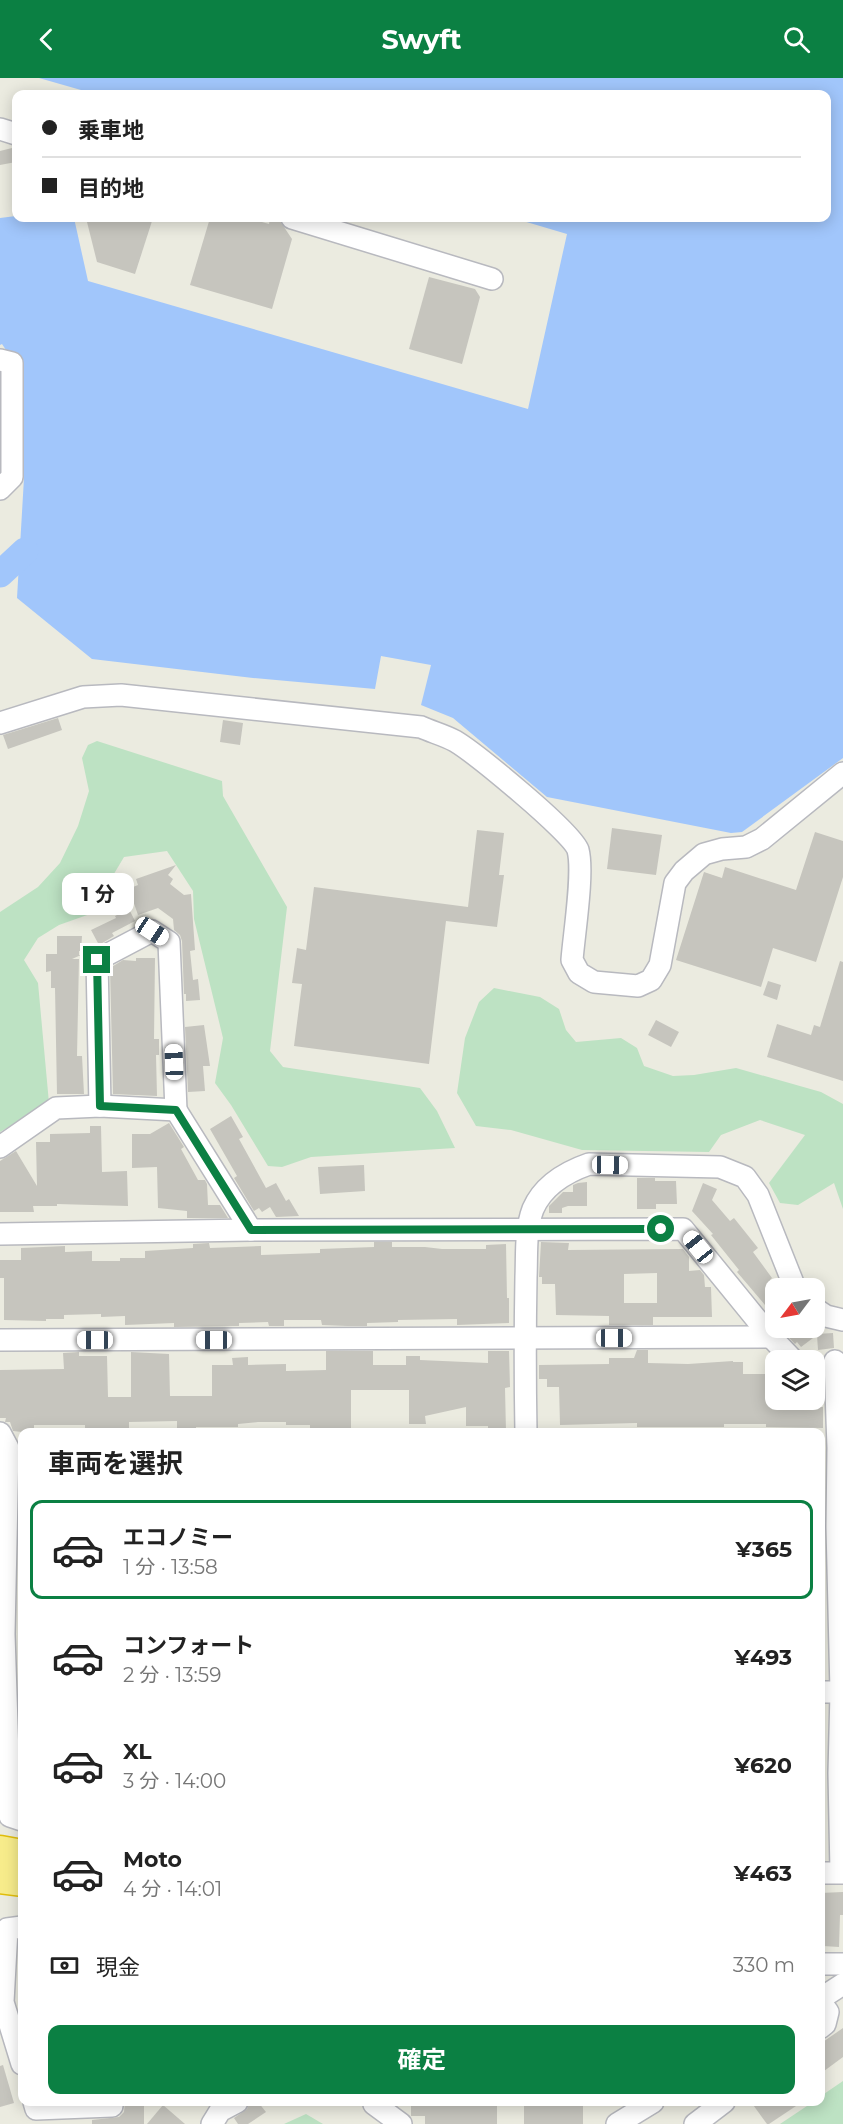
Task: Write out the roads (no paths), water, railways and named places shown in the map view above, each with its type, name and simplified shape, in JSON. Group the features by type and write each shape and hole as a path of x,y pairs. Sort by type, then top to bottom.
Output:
{"highway":[{"path":"0,1851 18,1854"},
{"path":"0,1863 18,1865"},
{"path":"0,1878 18,1880"}],"street":[{"path":"305,222 492,279"},
{"path":"0,360 12,363 12,477 0,489"},
{"path":"0,723 83,697 121,695 421,727 454,741 486,763 567,834 577,849 580,865 572,960 579,974 594,982 638,986 651,980 660,965 675,883 684,871 704,854 722,849 746,848 762,839 843,773"},
{"path":"100,1106 97,960 152,931 169,942 176,1110 251,1230"},
{"path":"0,1147 56,1108 100,1106 176,1110"},
{"path":"526,1428 525,1338 528,1229 534,1208 544,1191 570,1170 588,1164 720,1167 745,1177 759,1195 791,1278"},
{"path":"0,1234 251,1230 683,1229 765,1330"},
{"path":"825,1316 843,1320"},
{"path":"0,1340 765,1337"},
{"path":"772,1338 783,1350"},
{"path":"831,1361 834,1448 835,1873"},
{"path":"10,1443 4,1634 10,1816 18,1819"},
{"path":"18,1928 7,1929 3,2002 18,2051"},
{"path":"825,1965 843,1964"},
{"path":"825,1997 843,1984"},
{"path":"825,2008 828,2012 825,2024"},
{"path":"35,2106 36,2109 77,2116 112,2106"},
{"path":"212,2124 219,2111 229,2106"},
{"path":"377,2106 401,2124"},
{"path":"617,2124 646,2106"},
{"path":"695,2124 719,2106"}],"water":[{"path":"39,78 843,78 843,758 742,832 731,833 547,797 453,718 421,705 431,665 381,656 375,689 253,678 92,659 17,598 24,478 8,353 2,344 0,345 0,218 12,216 12,222 75,222 88,281 528,409 567,234 526,222 831,222 831,90 81,90"}],"waterway":[{"path":"0,574 25,551"}]}
